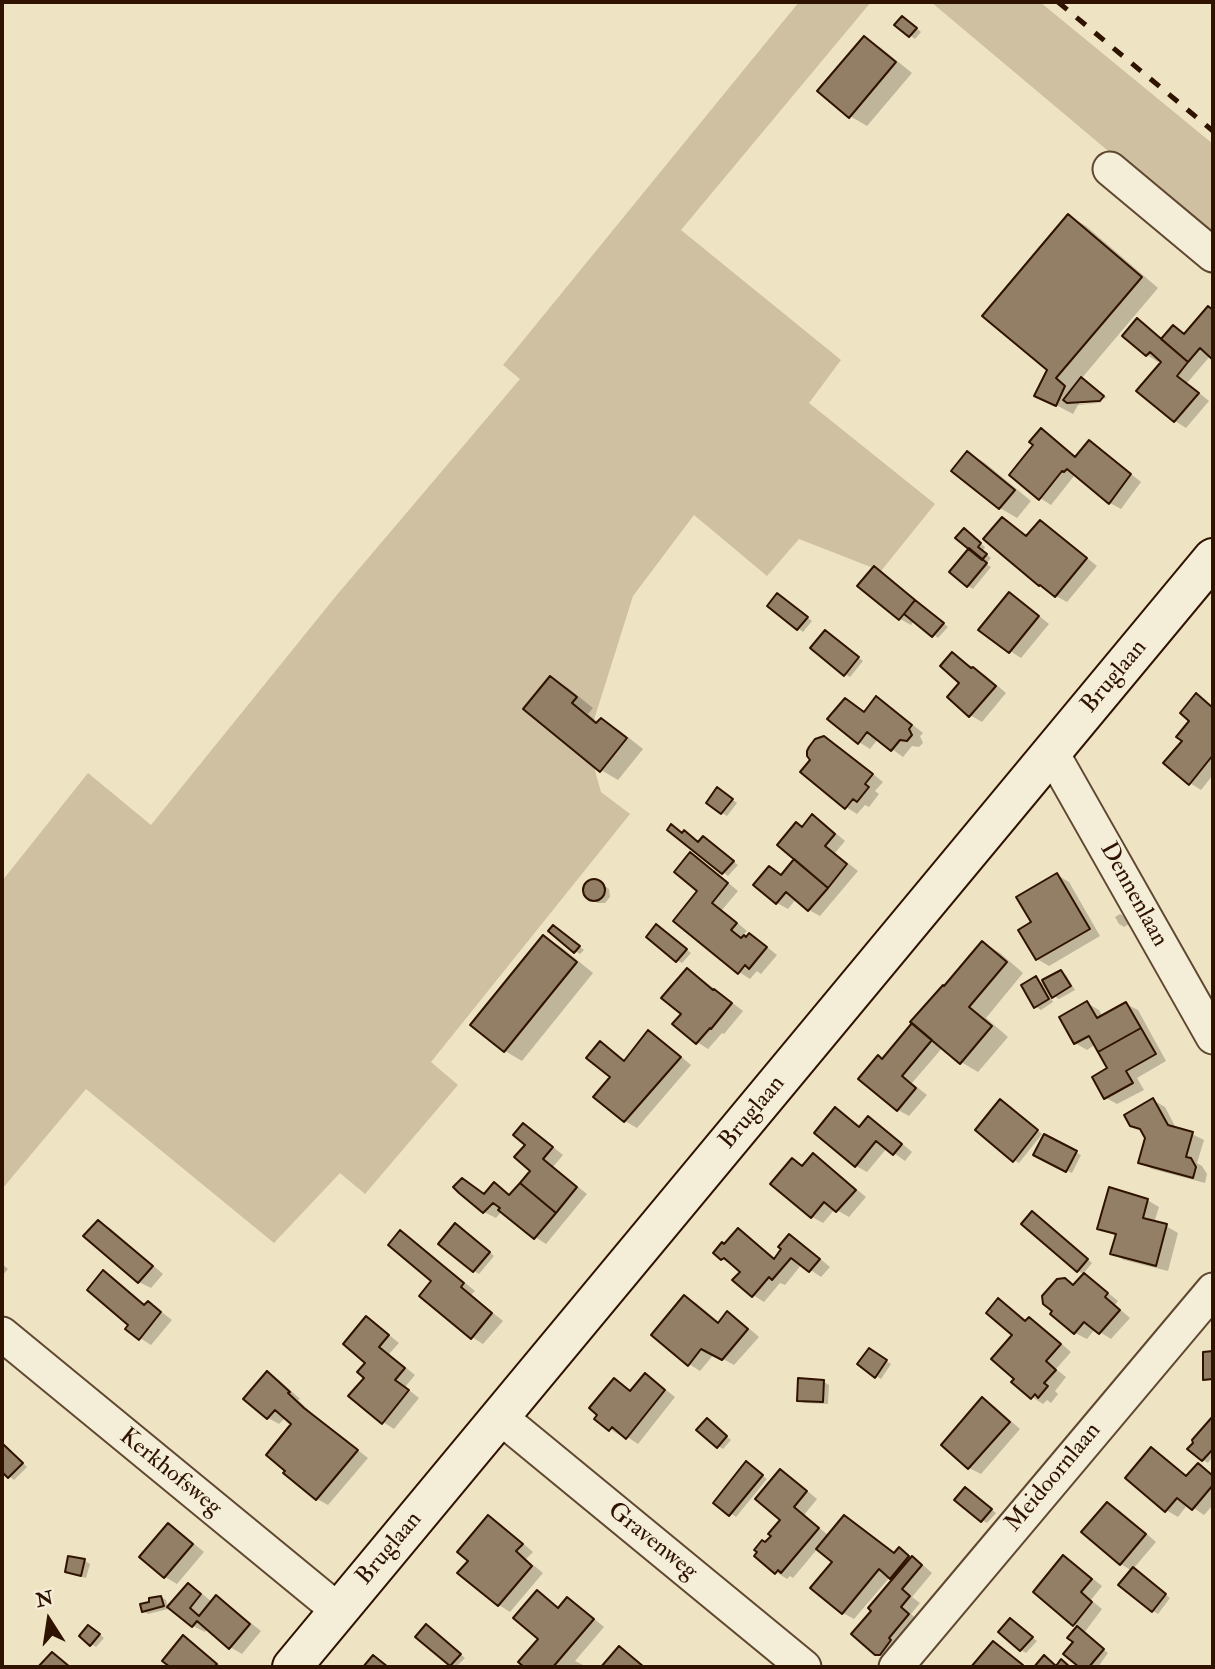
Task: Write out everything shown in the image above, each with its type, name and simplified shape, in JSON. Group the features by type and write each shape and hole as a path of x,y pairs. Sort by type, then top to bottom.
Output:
{"street":[{"path":"1110,169 1213,255"},
{"name":"Bruglaan","path":"292,1667 1213,558"},
{"name":"Dennenlaan","path":"1052,753 1213,1037"},
{"name":"Meidoornlaan","path":"896,1667 1213,1290"},
{"name":"Kerkhofsweg","path":"2,1335 339,1611"},
{"name":"Gravenweg","path":"500,1417 804,1667"}],"shaded area":[{"path":"799,2 871,2 681,230 841,360 809,403 935,504 881,571 799,539 767,576 694,515 633,596 587,742 601,792 630,814 431,1062 458,1085 365,1194 340,1173 274,1243 86,1089 2,1189 2,881 88,773 151,825 336,596 520,379 503,365"},
{"path":"931,2 1040,2 1213,144 1213,239"}],"building":[{"path":"902,16 917,28 909,37 894,25"},
{"path":"864,36 896,62 849,118 817,91"},
{"path":"1068,214 1142,277 1056,378 1065,386 1056,406 1034,396 1047,370 982,316"},
{"path":"1208,306 1213,310 1213,360 1200,348 1188,362 1161,339 1173,325 1184,334"},
{"path":"1137,318 1188,362 1177,376 1199,393 1174,422 1136,391 1161,362 1150,352 1146,356 1122,336"},
{"path":"1081,377 1104,396 1100,401 1067,403 1063,400"},
{"path":"1041,428 1075,457 1089,440 1131,474 1109,504 1067,469 1062,471 1039,500 1009,475 1033,445 1029,442"},
{"path":"967,451 1015,490 999,509 951,471"},
{"path":"1002,517 1026,536 1040,520 1087,558 1055,597 983,539"},
{"path":"964,528 981,543 978,547 987,554 982,560 955,538"},
{"path":"969,548 987,563 967,587 949,572"},
{"path":"874,566 915,600 899,620 857,586"},
{"path":"1009,592 1039,616 1009,653 978,630"},
{"path":"777,593 808,617 797,630 767,606"},
{"path":"915,600 944,623 932,637 904,614"},
{"path":"825,630 859,657 844,676 810,648"},
{"path":"952,652 996,686 969,717 947,697 959,683 940,666"},
{"path":"550,676 577,697 572,703 596,723 601,718 627,738 600,772 523,709"},
{"path":"1196,693 1213,708 1213,755 1189,785 1163,763 1182,741 1176,737 1189,721 1180,713"},
{"path":"876,696 912,725 909,729 912,735 907,741 900,740 891,751 867,732 858,744 827,719 845,698 864,712"},
{"path":"824,736 873,774 865,784 869,787 857,802 853,799 845,809 800,772 810,760 807,756 809,747 815,739"},
{"path":"717,787 733,799 721,814 706,803"},
{"path":"812,814 835,834 825,846 847,864 828,888 777,845 796,822 802,827"},
{"path":"671,824 682,833 684,830 698,842 703,836 734,861 722,874 667,830"},
{"path":"690,852 728,883 712,903 737,923 731,930 741,938 749,933 767,947 749,969 745,965 738,974 673,921 697,891 674,872"},
{"path":"794,859 828,888 808,911 786,892 776,904 753,885 769,866 781,875"},
{"path":"1057,873 1090,929 1036,960 1018,930 1031,922 1016,897"},
{"path":"594,879 602,882 605,890 602,898 594,901 586,898 583,890 586,882"},
{"path":"656,924 687,949 676,962 646,937"},
{"path":"553,925 580,946 574,953 548,931"},
{"path":"543,935 577,962 504,1052 470,1025"},
{"path":"982,941 1007,962 969,1007 992,1026 960,1064 910,1022"},
{"path":"687,968 732,1003 696,1044 672,1024 681,1014 661,998"},
{"path":"1061,970 1071,986 1052,998 1042,980"},
{"path":"1036,976 1049,999 1034,1008 1021,985"},
{"path":"1087,1001 1097,1018 1126,1002 1141,1028 1098,1052 1089,1036 1074,1044 1059,1017"},
{"path":"912,1023 932,1040 902,1076 916,1088 897,1111 858,1079 878,1055 882,1059"},
{"path":"1141,1028 1156,1054 1126,1071 1133,1083 1104,1099 1092,1077 1107,1068 1098,1052"},
{"path":"648,1030 681,1057 624,1122 593,1097 610,1077 586,1058 600,1041 624,1061"},
{"path":"1153,1098 1168,1125 1193,1132 1186,1157 1191,1158 1196,1167 1193,1178 1138,1163 1145,1138 1140,1129 1130,1126 1124,1115"},
{"path":"1000,1099 1038,1130 1013,1162 975,1130"},
{"path":"835,1107 859,1127 868,1116 902,1144 893,1155 876,1141 855,1167 814,1133"},
{"path":"523,1123 553,1147 543,1159 577,1187 556,1213 520,1183 530,1171 514,1157 525,1145 513,1135"},
{"path":"1044,1134 1077,1151 1066,1172 1033,1155"},
{"path":"813,1153 856,1190 836,1212 824,1202 811,1218 770,1184 792,1158 802,1166"},
{"path":"462,1178 484,1194 494,1182 509,1195 520,1183 556,1213 534,1239 493,1203 483,1213 459,1193 453,1187"},
{"path":"1109,1187 1148,1199 1143,1218 1167,1224 1156,1266 1110,1254 1116,1234 1097,1229"},
{"path":"1032,1211 1088,1259 1077,1272 1021,1224"},
{"path":"98,1220 153,1266 138,1283 83,1236"},
{"path":"455,1223 490,1252 473,1272 438,1244"},
{"path":"738,1228 774,1259 781,1249 778,1247 789,1234 820,1259 809,1272 791,1258 772,1280 769,1277 752,1297 732,1280 740,1272 724,1258 721,1260 713,1253"},
{"path":"400,1230 464,1283 461,1287 492,1313 471,1339 419,1296 431,1281 388,1245"},
{"path":"103,1270 144,1305 148,1301 161,1312 139,1340 125,1329 128,1325 87,1290"},
{"path":"1084,1273 1108,1293 1105,1297 1120,1310 1099,1334 1084,1322 1074,1334 1050,1314 1052,1311 1043,1304 1042,1296 1057,1279 1065,1278 1073,1285"},
{"path":"684,1295 718,1323 727,1311 748,1329 722,1360 701,1349 688,1366 651,1335"},
{"path":"998,1298 1025,1321 1029,1317 1061,1344 1046,1361 1056,1370 1044,1383 1048,1386 1038,1398 1035,1394 1031,1399 1011,1382 1014,1379 991,1359 1012,1335 986,1313"},
{"path":"366,1316 389,1335 379,1347 405,1368 395,1380 409,1390 382,1424 348,1396 364,1378 357,1372 365,1363 343,1344"},
{"path":"869,1348 887,1360 875,1378 857,1364"},
{"path":"1213,1351 1213,1379 1203,1380 1203,1352"},
{"path":"267,1371 304,1408 358,1450 316,1500 266,1455 291,1424 275,1410 267,1419 243,1399"},
{"path":"645,1373 665,1390 626,1439 612,1427 609,1431 594,1419 597,1415 589,1408 614,1378 630,1391"},
{"path":"798,1378 824,1380 823,1402 797,1401"},
{"path":"982,1397 1010,1422 968,1469 941,1445"},
{"path":"1213,1416 1213,1449 1202,1461 1187,1449"},
{"path":"707,1418 727,1436 717,1448 696,1430"},
{"path":"4,1445 23,1463 8,1478 2,1472"},
{"path":"1151,1447 1186,1476 1198,1463 1213,1476 1213,1485 1192,1510 1177,1498 1165,1512 1125,1478"},
{"path":"746,1461 763,1475 729,1516 713,1503"},
{"path":"780,1469 807,1491 794,1507 819,1528 781,1573 778,1570 775,1574 754,1556 757,1552 754,1550 762,1540 765,1542 771,1536 768,1534 780,1520 755,1499"},
{"path":"965,1487 992,1509 981,1522 954,1500"},
{"path":"1107,1502 1146,1534 1120,1565 1081,1532"},
{"path":"488,1515 523,1544 516,1551 532,1566 498,1606 457,1573 468,1561 457,1552"},
{"path":"844,1515 894,1553 899,1547 909,1556 890,1579 879,1569 842,1614 810,1588 832,1562 816,1549"},
{"path":"168,1523 193,1544 164,1578 139,1557"},
{"path":"1063,1555 1092,1579 1081,1592 1092,1602 1073,1626 1033,1592"},
{"path":"68,1556 85,1559 81,1576 65,1572"},
{"path":"912,1556 922,1565 902,1589 910,1596 901,1607 909,1614 889,1638 891,1640 880,1655 875,1655 851,1634 871,1611 868,1608"},
{"path":"1133,1567 1166,1594 1152,1612 1118,1585"},
{"path":"188,1583 201,1594 190,1608 199,1616 216,1595 250,1624 229,1649 197,1621 192,1627 167,1607"},
{"path":"537,1590 558,1608 567,1597 594,1619 553,1667 524,1667 518,1662 538,1639 513,1618"},
{"path":"161,1596 164,1606 142,1612 140,1604 149,1602 149,1598"},
{"path":"1010,1618 1033,1637 1020,1651 998,1632"},
{"path":"426,1624 461,1654 450,1666 415,1637"},
{"path":"88,1625 100,1634 90,1646 79,1636"},
{"path":"1077,1626 1104,1649 1089,1667 1079,1667 1063,1654 1073,1642 1067,1638"},
{"path":"183,1635 217,1664 214,1667 170,1667 162,1661"},
{"path":"993,1641 1023,1665 971,1667"},
{"path":"619,1646 644,1667 601,1667"},
{"path":"52,1652 70,1667 38,1667"},
{"path":"373,1655 388,1667 363,1667"},
{"path":"1044,1655 1056,1666 1061,1659 1070,1667 1034,1667"}],"railway":[{"path":"1058,2 1213,131"}]}
